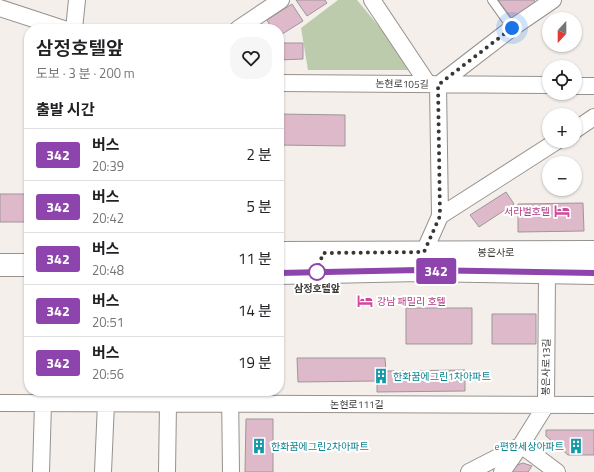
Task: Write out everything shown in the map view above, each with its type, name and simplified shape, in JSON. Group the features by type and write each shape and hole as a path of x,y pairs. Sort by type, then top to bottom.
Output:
{"main road":[{"name":"봉은사로","path":"284,253 594,252"},
{"path":"0,266 24,265"},
{"name":"봉은사로","path":"284,273 419,270 594,273"}],"street":[{"path":"75,24 77,0"},
{"path":"245,24 281,0"},
{"path":"372,0 433,84 440,216 424,252"},
{"path":"433,84 553,0"},
{"path":"0,8 49,24"},
{"name":"논현로105길","path":"284,83 542,85"},
{"path":"582,86 594,86"},
{"path":"582,125 594,117"},
{"path":"440,216 546,148"},
{"name":"봉은사로13길","path":"502,472 546,405 547,273"},
{"path":"230,398 231,472"},
{"name":"논현로111길","path":"0,403 168,404 230,398 594,405"},
{"path":"103,472 106,403"},
{"path":"41,472 43,404"},
{"path":"167,472 168,404"},
{"path":"469,472 521,445 558,472"}],"lane":[{"path":"492,0 512,28"}],"green space":[{"path":"338,0 357,0 415,70 308,70 301,28"}],"building":[{"path":"296,0 325,0 327,3 307,16"},
{"path":"498,0 534,0 537,4 513,20"},
{"path":"292,4 303,21 284,33 284,24 269,24 267,20"},
{"path":"284,43 303,43 303,59 284,60"},
{"path":"284,114 345,115 345,146 284,145"},
{"path":"506,192 514,204 479,227 470,215"},
{"path":"0,194 24,194 24,222 0,222"},
{"path":"583,203 584,231 518,232 518,204"},
{"path":"406,308 472,308 472,344 406,344"},
{"path":"492,314 536,314 536,344 492,344"},
{"name":"한화꿈에그린1차아파트","path":"297,358 385,358 386,371 465,370 465,391 377,392 377,381 298,382"},
{"name":"한화꿈에그린2차아파트","path":"246,419 273,419 273,472 245,472"},
{"name":"e편한세상아파트","path":"546,430 594,430 594,455 568,455 546,436"},
{"path":"523,463 532,466 528,472 510,472 514,466"}],"bus line":[{"name":"342","path":"284,273 419,270 594,273"}],"place":[{"name":"서라벌호텔","path":"562,211"},
{"name":"삼정호텔앞","path":"317,272"},
{"name":"강남 패밀리 호텔","path":"365,301"},
{"name":"한화꿈에그린1차아파트","path":"381,376"},
{"name":"한화꿈에그린2차아파트","path":"259,446"},
{"name":"e편한세상아파트","path":"576,446"}],"route":[{"path":"317,272 323,253 424,252 440,216 438,85 512,28"}]}
